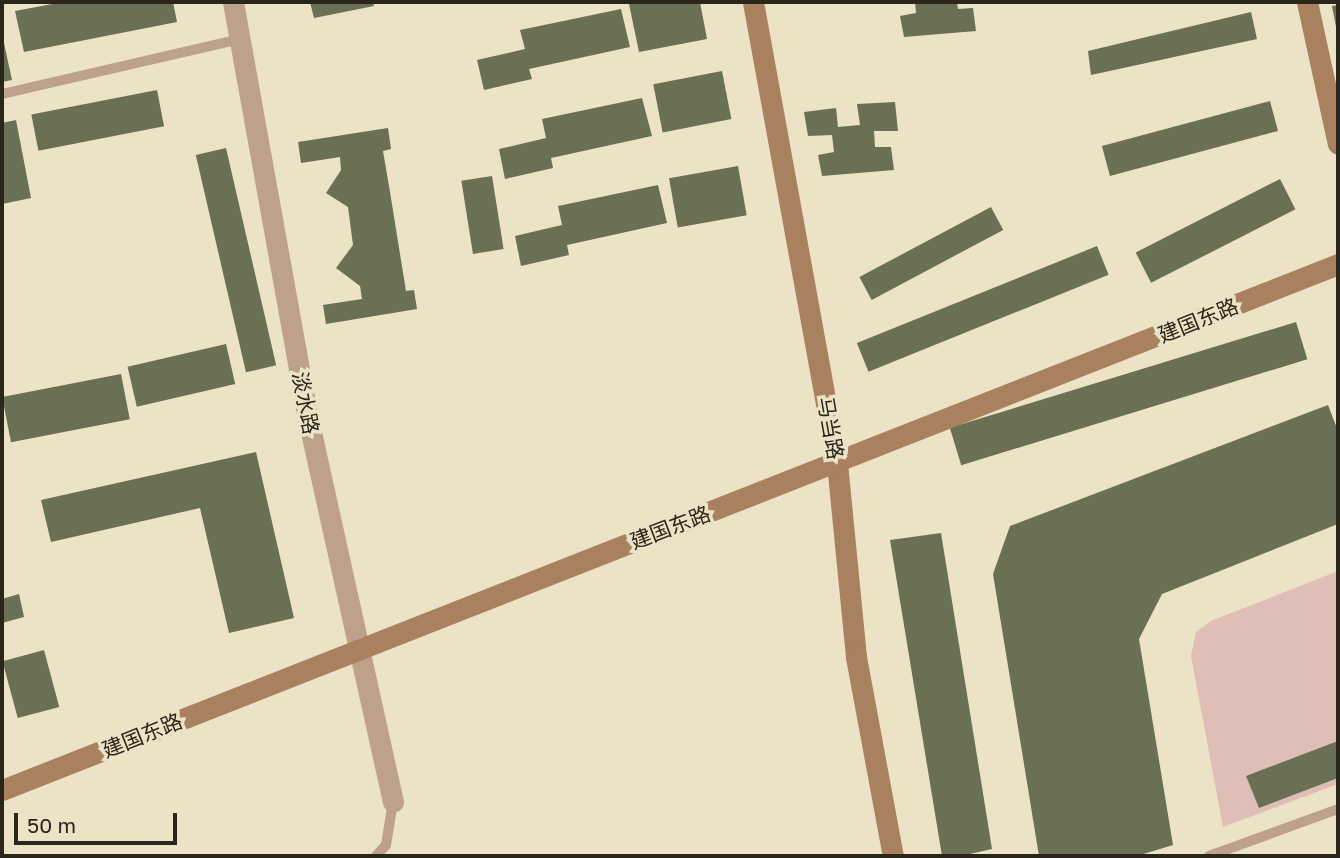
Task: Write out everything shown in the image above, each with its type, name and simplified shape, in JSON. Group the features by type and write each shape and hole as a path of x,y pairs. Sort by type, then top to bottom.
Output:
{"street":[{"name":"淡水路","path":"233,2 309,424 393,802"},
{"name":"马当路","path":"753,2 837,463 856,657 893,856"},
{"path":"1307,2 1338,144"},
{"name":"建国东路","path":"2,790 1338,264"}],"lane":[{"path":"2,94 240,39"},
{"path":"376,856 386,845 393,802"},
{"path":"1209,856 1338,809"}],"shaded area":[{"path":"1338,571 1338,784 1223,827 1191,656 1196,632 1211,621"}],"building":[{"path":"63,2 173,2 177,22 24,52 15,11"},
{"path":"310,2 373,2 374,6 314,18"},
{"path":"700,2 707,39 639,52 629,4"},
{"path":"915,2 957,2 958,9 973,8 976,31 904,37 900,16 916,13"},
{"path":"1338,5 1338,32 1337,32 1332,6"},
{"path":"621,9 630,47 529,69 532,79 484,90 477,60 525,49 520,30"},
{"path":"1251,12 1257,39 1091,75 1088,51"},
{"path":"2,34 12,80 2,82"},
{"path":"722,71 731,119 663,132 653,84"},
{"path":"157,90 164,126 38,151 31,114"},
{"path":"642,98 652,136 551,158 553,168 505,179 499,149 546,138 542,119"},
{"path":"1270,101 1278,131 1110,176 1102,146"},
{"path":"895,102 898,131 874,131 875,147 891,147 894,170 822,176 818,155 834,152 832,135 808,136 804,112 836,108 838,127 860,125 857,104"},
{"path":"16,120 31,198 2,204 2,123"},
{"path":"388,128 391,149 383,151 406,291 414,290 417,309 326,324 323,305 362,299 360,286 336,268 353,245 348,207 326,193 341,170 340,157 301,163 298,142"},
{"path":"226,148 276,365 246,372 196,155"},
{"path":"738,166 747,215 678,227 669,178"},
{"path":"492,176 504,249 473,254 461,181"},
{"path":"1280,179 1295,209 1151,283 1136,253"},
{"path":"658,185 667,223 567,245 569,255 521,266 515,236 562,225 558,206"},
{"path":"991,207 1003,230 872,300 859,277"},
{"path":"1097,246 1109,275 868,372 857,343"},
{"path":"1296,322 1307,359 961,465 950,428"},
{"path":"226,344 235,384 137,407 128,367"},
{"path":"121,374 130,419 11,442 2,397"},
{"path":"1328,405 1338,431 1338,524 1162,594 1139,639 1173,845 1137,856 1039,856 993,574 1010,526"},
{"path":"256,452 294,618 229,633 200,508 51,542 41,500"},
{"path":"941,533 992,849 961,856 942,856 890,540"},
{"path":"19,594 24,617 2,623 2,599"},
{"path":"44,650 59,707 18,718 2,661"},
{"path":"1338,741 1338,778 1259,808 1246,776"}]}
